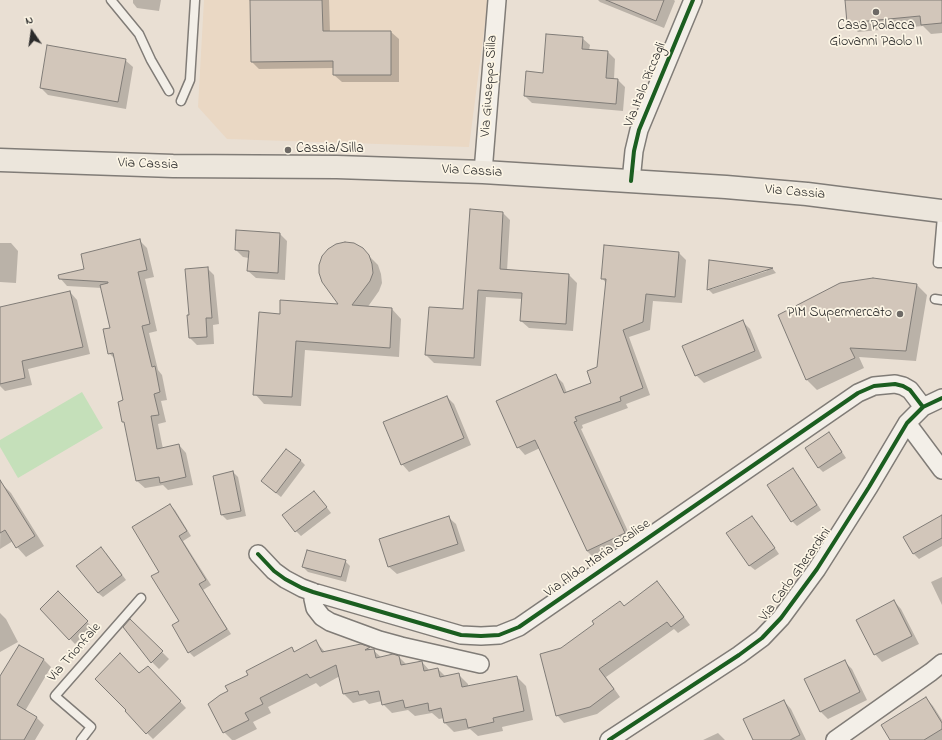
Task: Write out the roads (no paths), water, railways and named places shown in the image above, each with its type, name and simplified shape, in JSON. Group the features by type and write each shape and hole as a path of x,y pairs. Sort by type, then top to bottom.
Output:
{"main road":[{"name":"Via Cassia","path":"0,160 166,166 343,167 483,172 726,187 807,194 942,211"}],"street":[{"name":"Via Giuseppe Silla","path":"483,172 497,0"},
{"name":"Via Italo Piccagli","path":"631,181 634,151 639,130 693,0"},
{"name":"Via Aldo Maria Scalise","path":"258,554 274,571 285,579 313,592 461,635 499,635 519,627 858,393 874,386 888,383 899,384 910,390 923,407"},
{"name":"Via Carlo Gherardini","path":"609,740 739,655 762,638 782,618 817,569 869,487 907,423 923,407 942,398"},
{"path":"907,423 942,470"},
{"path":"313,592 315,608 322,617 330,622 393,644 480,664"},
{"path":"835,740 942,663"}],"lane":[{"path":"111,0 139,34 151,60 169,91"},
{"path":"181,101 190,80 195,0"},
{"path":"942,216 938,263 942,263"},
{"name":"Via Trionfale","path":"81,740 91,727 55,696 141,598"}],"place":[{"name":"Casa Polacca Giovanni Paolo II","path":"876,12"},
{"name":"Cassia/Silla","path":"288,150"},
{"name":"PIM Supermercato","path":"900,314"}]}
